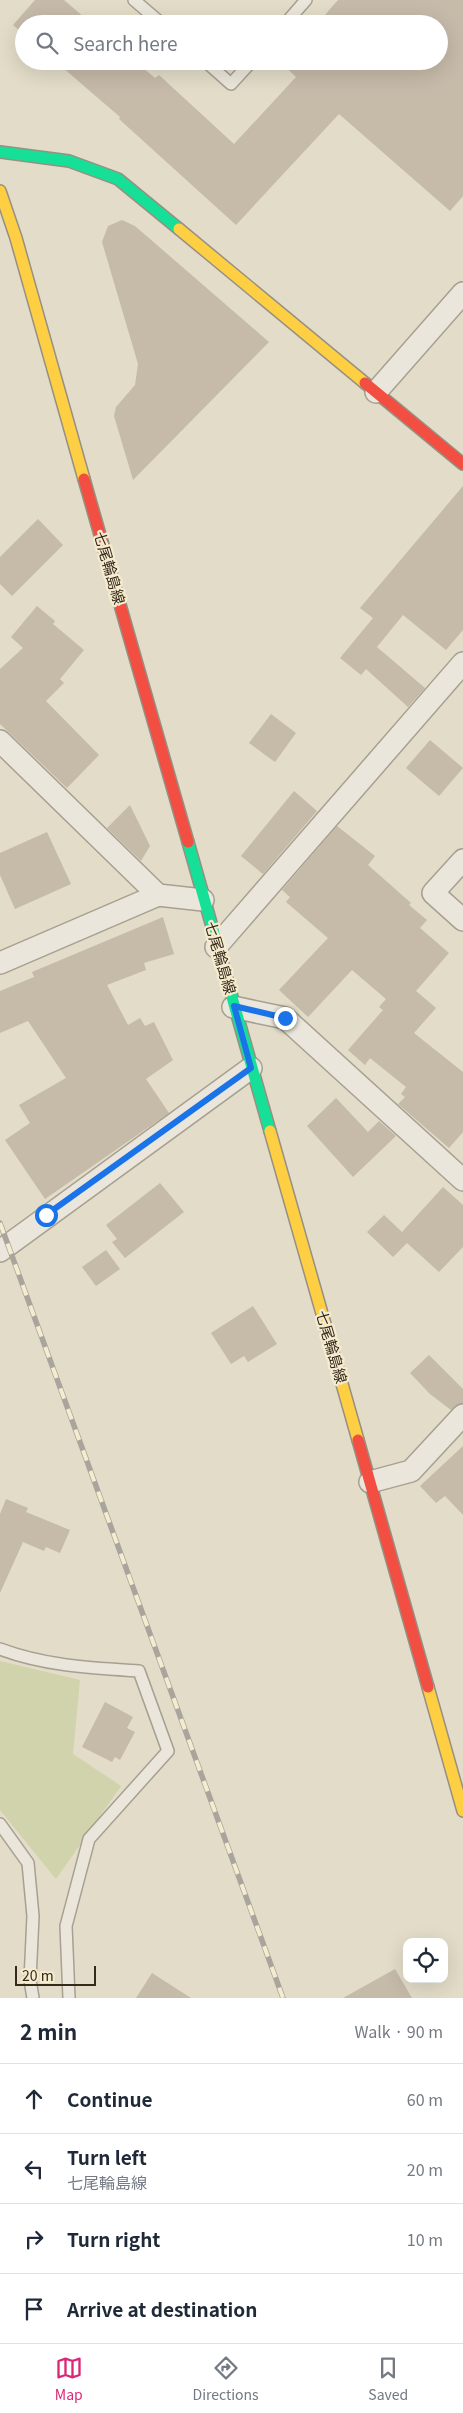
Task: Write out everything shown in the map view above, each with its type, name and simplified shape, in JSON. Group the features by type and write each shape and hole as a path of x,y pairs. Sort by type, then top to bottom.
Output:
{"main road":[{"path":"0,152 69,161 118,178 463,464"},
{"name":"七尾輪島線","path":"0,191 16,238 216,948 463,1811"}],"street":[{"path":"376,392 463,293"},
{"path":"216,948 463,663"},
{"path":"0,741 158,895"},
{"path":"463,860 433,893 463,920"},
{"path":"0,963 158,895 203,900"},
{"path":"234,1006 285,1018 463,1180"},
{"path":"0,1251 251,1068"},
{"path":"370,1482 411,1471 463,1415"}],"lane":[{"path":"134,0 152,15"},
{"path":"293,15 306,0"},
{"path":"215,70 231,84 244,70"},
{"path":"0,1649 20,1656 78,1668 139,1671 168,1751 89,1838 66,1926 69,1998"},
{"path":"0,1824 28,1863 33,1916 30,1980 33,1998"}],"green space":[{"path":"0,1661 80,1680 73,1754 121,1786 56,1879 0,1810"}],"building":[{"path":"35,0 64,0 82,15 22,15"},
{"path":"338,0 463,0 463,196 450,211 339,114 236,225 119,119 120,117 65,70 146,70 155,78 159,75 234,144 296,77 288,70 448,70 448,15 325,15"},
{"path":"122,220 135,226 269,342 133,480 114,416 116,407 135,385 138,364 102,242 108,226"},
{"path":"463,486 463,630 446,650 403,615 377,647 425,688 408,707 366,669 361,675 340,658 373,618 360,608"},
{"path":"38,519 63,545 12,596 0,584 0,557"},
{"path":"37,606 55,621 53,624 84,650 60,679 64,683 46,701 99,755 67,788 0,724 0,669 23,648 11,637"},
{"path":"271,714 296,733 275,762 249,743"},
{"path":"430,740 463,768 439,796 406,768"},
{"path":"294,791 317,811 263,874 241,856"},
{"path":"130,805 150,846 141,861 107,828"},
{"path":"337,826 375,856 368,865 411,903 409,905 427,920 420,928 449,953 416,991 436,1008 414,1033 463,1072 463,1132 449,1148 398,1104 405,1097 401,1094 406,1087 370,1058 365,1065 348,1050 383,1010 379,1007 386,999 352,970 308,1017 279,990 328,938 286,902 290,897 282,890"},
{"path":"47,832 71,884 15,909 0,875 0,853"},
{"path":"163,917 174,954 144,963 146,970 107,985 128,1025 140,1018 145,1026 154,1022 173,1060 146,1079 169,1113 45,1199 5,1140 30,1123 19,1105 66,1078 28,1021 0,1033 0,991 34,977 32,972"},
{"path":"336,1098 368,1132 379,1121 396,1136 353,1177 307,1126"},
{"path":"160,1183 184,1212 125,1258 112,1242 117,1239 106,1225"},
{"path":"443,1187 463,1205 463,1247 439,1272 407,1243 393,1257 367,1232 384,1215 402,1232"},
{"path":"106,1250 120,1269 96,1286 82,1267"},
{"path":"253,1306 277,1344 248,1362 244,1356 231,1364 211,1333"},
{"path":"429,1355 463,1389 463,1403 451,1410 430,1394 410,1373"},
{"path":"463,1446 463,1515 445,1496 436,1503 420,1486"},
{"path":"6,1499 28,1508 26,1512 70,1530 60,1553 46,1547 44,1551 23,1542 0,1593 0,1514"},
{"path":"105,1702 133,1717 127,1728 135,1732 120,1760 115,1757 112,1762 82,1747"},
{"path":"395,1969 412,1998 343,1998"},
{"path":"152,1973 191,1998 136,1998"}],"railway":[{"path":"0,1223 283,1998"}],"traffic: fast":[{"path":"0,152 69,161 118,179 179,229"},
{"path":"188,842 270,1131"}],"traffic: slow":[{"path":"0,191 16,238 84,479"},
{"path":"179,229 365,383"},
{"path":"270,1131 358,1440"},
{"path":"428,1687 463,1811"}],"traffic: jam":[{"path":"365,383 463,464"},
{"path":"84,479 188,842"},
{"path":"358,1440 428,1687"}],"route":[{"path":"46,1215 251,1068 234,1006 285,1018"}]}
